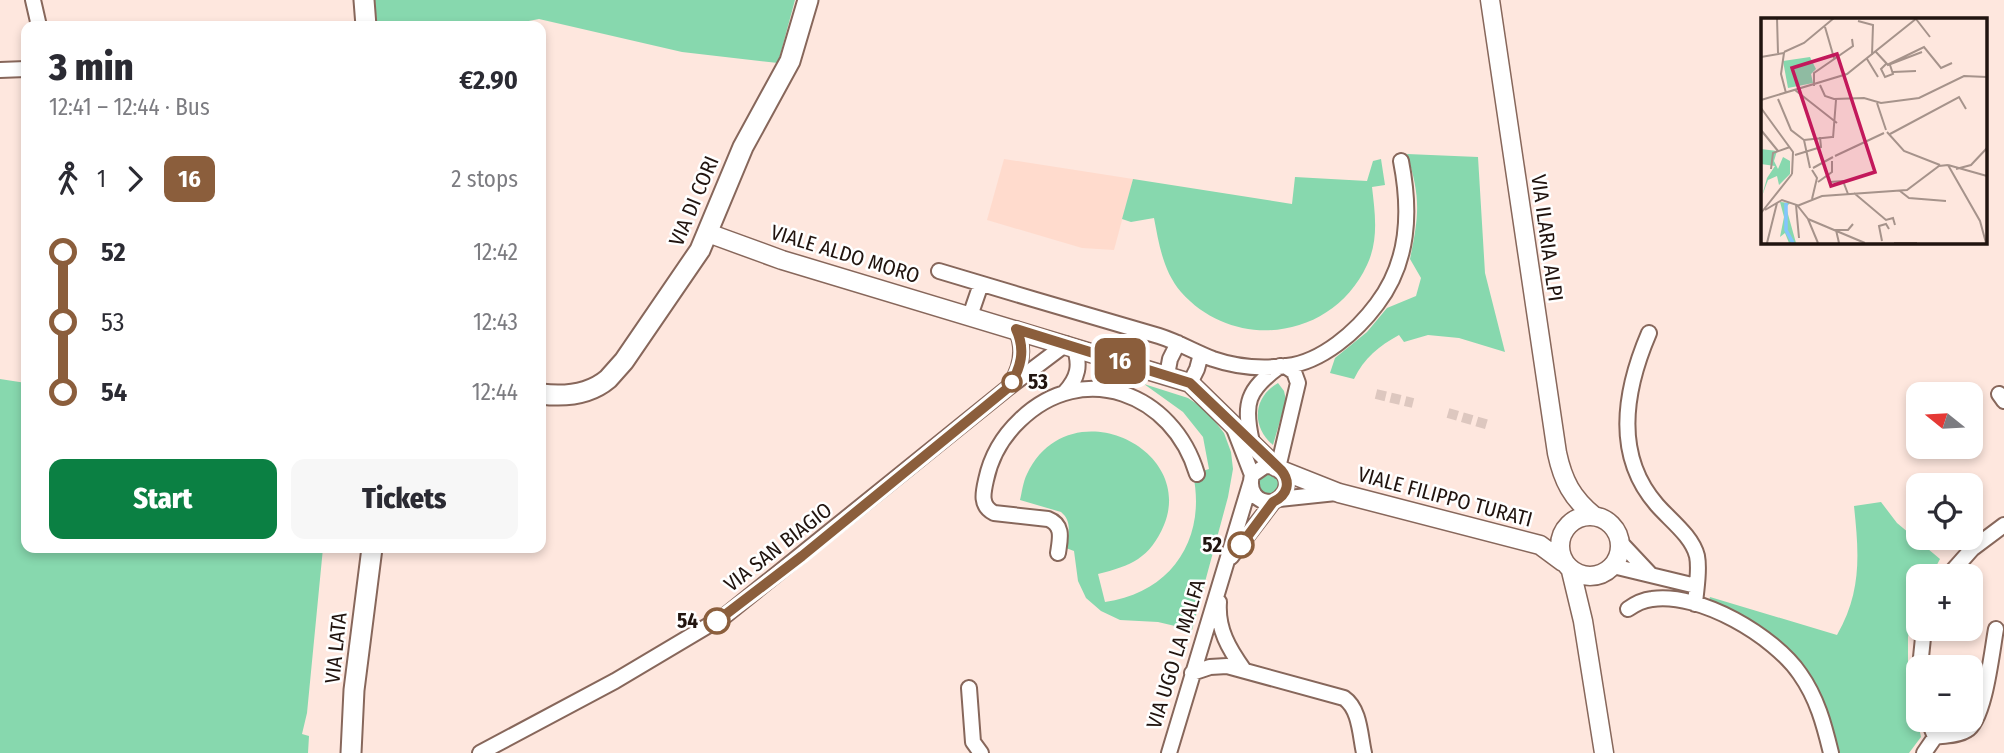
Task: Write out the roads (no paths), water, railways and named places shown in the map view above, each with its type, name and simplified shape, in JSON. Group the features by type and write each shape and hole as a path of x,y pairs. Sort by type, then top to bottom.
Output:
{"main road":[{"path":"364,0 366,21"},
{"name":"VIA DI CORI","path":"546,394 562,396 584,392 608,379 686,272 708,233 739,155 792,56 808,0"},
{"name":"VIA LATA","path":"351,753 354,690 371,553"}],"street":[{"path":"33,0 38,21"},
{"name":"VIA ILARIA ALPI","path":"1490,0 1555,442 1565,482 1566,508 1562,533"},
{"path":"0,70 21,69"},
{"path":"1252,442 1247,418 1249,398 1259,382 1282,366 1311,359 1332,346 1367,316 1389,288 1399,265 1405,239 1406,197 1401,162"},
{"name":"VIALE ALDO MORO","path":"708,233 782,260 1190,383"},
{"name":"VIALE ALDO MORO","path":"939,271 1178,343 1231,364 1282,366"},
{"path":"970,316 981,284"},
{"path":"1009,387 1018,371 1022,349 1016,329"},
{"path":"1649,333 1636,364 1628,397 1628,444 1647,491 1693,547 1697,559 1695,604"},
{"path":"1167,376 1170,359 1178,343"},
{"path":"1065,393 1078,371 1078,359 1070,346"},
{"name":"VIA SAN BIAGIO","path":"480,753 608,686 726,615 1009,387 1070,346"},
{"path":"1201,354 1190,383 1231,422 1252,442 1278,468 1285,474 1287,485 1276,500 1267,502 1252,493 1251,478 1231,422"},
{"path":"1099,389 1105,373 1116,360"},
{"path":"1278,468 1298,383 1294,372 1282,366"},
{"path":"1058,553 1060,531 1056,523 1048,519 993,513 987,509 983,500 991,462 1007,433 1037,405 1065,393 1099,389 1120,392 1139,399 1175,428 1185,444 1197,474"},
{"path":"1251,478 1260,467 1278,468"},
{"name":"VIALE FILIPPO TURATI","path":"1278,468 1339,493 1540,545 1567,566"},
{"name":"VIA UGO LA MALFA","path":"1169,753 1251,478"},
{"name":"VIA ILARIA ALPI","path":"1565,482 1576,500 1594,516"},
{"name":"VIALE FILIPPO TURATI","path":"1276,500 1339,493"},
{"name":"VIA UGO LA MALFA","path":"1224,567 1276,500"},
{"path":"1604,753 1583,621 1559,545 1562,533 1577,518 1594,516 1612,525 1620,542 1651,575"},
{"path":"1959,564 1972,549 2004,525"},
{"name":"VIALE FILIPPO TURATI","path":"1540,545 1562,533"},
{"path":"1583,621 1591,591 1618,559 1620,542"},
{"path":"1567,566 1587,577 1609,570 1651,575 1696,586"},
{"path":"1219,583 1218,614 1221,629 1227,644 1244,670"},
{"path":"1628,609 1656,598 1695,604 1737,621 1768,640 1800,673 1816,700 1831,753"},
{"path":"1924,753 1935,737 1962,733 1974,723 1981,704 1996,629"},
{"path":"1192,673 1214,666 1227,666 1346,699 1354,708 1364,753"},
{"path":"969,688 973,743 981,753"},
{"path":"1933,732 1935,737"}],"tunnel":[{"path":"1376,394 1413,403"},
{"path":"1448,413 1489,425"}],"place":[{"name":"53","path":"1012,382"},
{"name":"52","path":"1241,545"},
{"name":"54","path":"717,621"}]}
